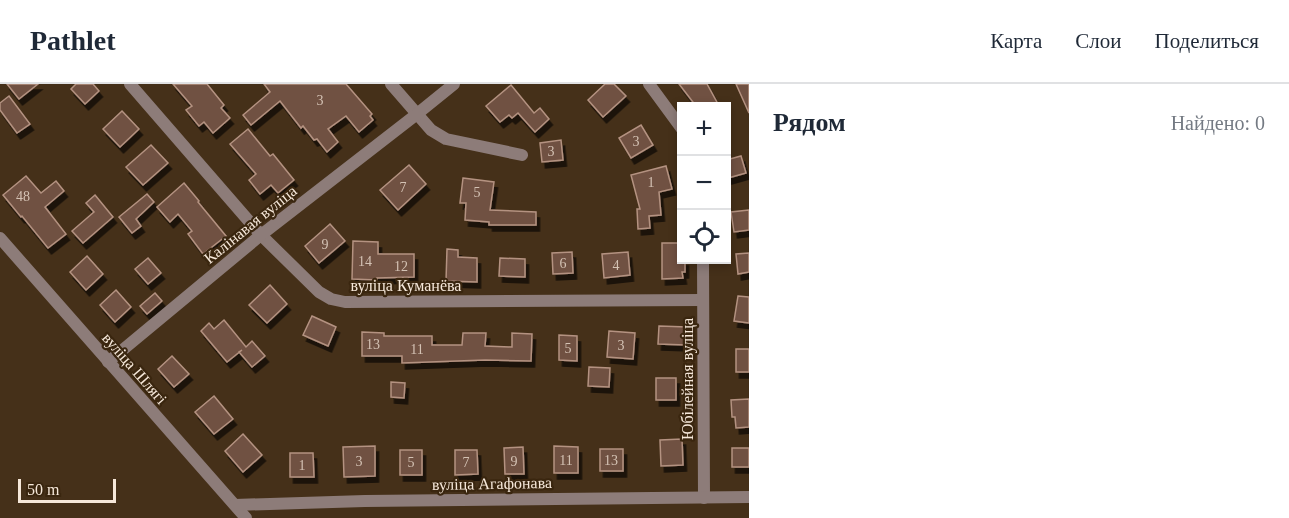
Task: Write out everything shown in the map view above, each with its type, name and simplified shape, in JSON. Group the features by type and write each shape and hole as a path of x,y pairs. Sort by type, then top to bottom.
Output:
{"street":[{"name":"вуліца Куманёва","path":"130,84 261,235 319,292 332,299 345,302 703,300"},
{"path":"391,84 431,130 446,139 522,155"},
{"name":"Калінавая вуліца","path":"108,362 261,235 453,84"},
{"path":"649,84 677,123"},
{"name":"вуліца Шлягі","path":"0,238 246,518"},
{"name":"Юбілейная вуліца","path":"703,264 704,498"},
{"name":"вуліца Агафонава","path":"235,505 365,501 749,497"}],"building":[{"path":"7,84 38,84 19,99"},
{"path":"76,84 93,84 99,91 85,104 71,89"},
{"path":"173,84 207,84 224,105 221,108 230,118 213,133 204,122 199,126 186,110 192,106"},
{"path":"264,84 346,84 372,114 370,116 373,120 359,132 346,116 328,129 338,142 327,152 303,126 301,128 280,101 251,125 243,115 270,92"},
{"path":"605,84 614,84 626,96 603,117 588,100"},
{"path":"679,84 707,84 717,102 693,102"},
{"path":"736,84 749,84 749,113"},
{"path":"511,85 534,113 540,108 549,119 535,132 518,113 512,118 509,115 500,122 486,106"},
{"path":"9,96 30,124 17,133 0,110 0,103"},
{"path":"122,111 139,129 120,147 103,129"},
{"path":"641,125 653,145 631,158 619,138"},
{"path":"248,129 270,156 273,154 294,180 278,193 271,185 260,194 249,180 256,174 230,144"},
{"path":"561,140 563,160 542,162 540,143"},
{"path":"151,145 168,163 143,185 126,167"},
{"path":"741,156 746,173 731,177 731,159"},
{"path":"409,165 426,184 398,210 380,190"},
{"path":"666,166 672,189 659,192 661,215 649,216 650,228 638,229 637,209 640,209 631,175"},
{"path":"26,176 41,193 56,181 64,191 45,207 66,234 48,248 3,195"},
{"path":"463,178 494,182 490,210 536,212 536,225 489,225 489,222 465,220 466,203 460,203"},
{"path":"184,183 226,236 203,254 188,234 192,231 178,214 170,222 157,207"},
{"path":"147,194 154,202 136,219 141,226 132,233 119,217"},
{"path":"95,195 113,217 83,243 72,231 94,212 86,203"},
{"path":"749,210 749,230 734,232 731,212"},
{"path":"330,224 345,241 319,263 305,246"},
{"path":"353,241 378,242 378,254 414,254 414,277 377,278 377,280 352,279"},
{"path":"662,243 677,243 677,264 685,264 685,272 682,272 683,278 662,279"},
{"path":"447,249 458,250 458,257 477,258 477,282 446,281"},
{"path":"572,252 573,273 553,274 552,253"},
{"path":"628,252 630,275 604,278 602,254"},
{"path":"749,253 749,272 738,274 736,254"},
{"path":"87,256 103,274 86,290 70,272"},
{"path":"148,258 161,273 148,284 135,269"},
{"path":"500,258 525,259 525,277 499,276"},
{"path":"270,285 287,304 267,323 249,305"},
{"path":"116,290 131,307 115,322 100,305"},
{"path":"155,293 162,301 147,314 140,306"},
{"path":"738,296 749,297 749,323 734,321"},
{"path":"312,316 336,327 328,346 303,335"},
{"path":"224,320 246,347 252,341 265,356 252,367 239,352 227,362 201,331 209,323 214,329"},
{"path":"659,326 687,327 686,345 658,344"},
{"path":"609,331 635,333 633,359 607,357"},
{"path":"362,332 384,333 384,336 432,336 432,345 462,345 463,333 486,333 485,346 512,347 512,333 532,334 531,361 402,363 402,356 362,356"},
{"path":"559,335 577,336 577,361 559,360"},
{"path":"736,349 749,349 749,372 736,372"},
{"path":"172,356 189,374 174,387 158,369"},
{"path":"589,367 610,368 609,387 588,386"},
{"path":"656,378 676,378 676,400 656,400"},
{"path":"391,382 405,383 404,398 391,397"},
{"path":"214,396 233,419 214,434 195,412"},
{"path":"749,399 749,427 736,428 735,417 732,417 731,400"},
{"path":"243,434 262,455 243,472 225,451"},
{"path":"682,439 683,465 661,466 660,440"},
{"path":"375,446 375,476 344,477 343,447"},
{"path":"554,446 578,447 578,473 554,473"},
{"path":"523,447 524,474 505,474 504,448"},
{"path":"732,448 749,448 749,467 732,467"},
{"path":"600,449 623,449 623,471 600,471"},
{"path":"400,450 422,450 422,475 400,475"},
{"path":"455,450 477,450 478,474 455,475"},
{"path":"290,453 313,453 314,477 290,477"}]}
